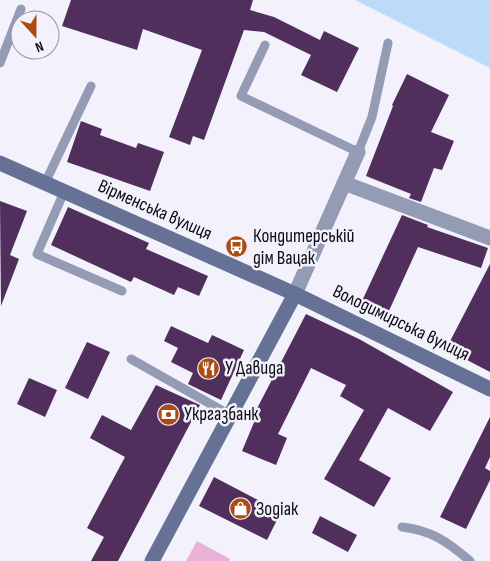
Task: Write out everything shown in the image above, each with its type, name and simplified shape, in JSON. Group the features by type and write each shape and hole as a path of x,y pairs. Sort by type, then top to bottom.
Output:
{"main road":[{"name":"Вірменська вулиця","path":"0,163 295,294"},
{"name":"Володимирська вулиця","path":"295,294 490,389"},
{"path":"152,561 295,294"}],"street":[{"path":"295,294 358,152"},
{"path":"344,183 490,238"}],"lane":[{"path":"0,63 21,9"},
{"path":"265,45 241,96 358,152 372,117 388,43"},
{"path":"45,183 91,86"},
{"path":"64,192 37,254 122,292"},
{"path":"131,359 230,416"},
{"path":"402,527 424,530 448,543 470,561"}],"shaded area":[{"path":"197,541 230,559 229,561 186,561"}],"water":[{"path":"355,0 490,0 490,68"}],"building":[{"path":"71,0 253,0 250,10 274,17 320,40 324,31 359,48 337,92 301,75 311,55 264,32 244,30 204,140 193,136 190,145 169,137 202,50 143,29 137,50 62,26"},
{"path":"407,74 449,95 431,132 454,141 442,170 434,168 421,202 409,198 411,194 366,176 392,105"},
{"path":"81,121 102,129 100,135 136,148 138,143 164,152 150,191 67,162"},
{"path":"0,201 27,211 10,255 19,259 1,306"},
{"path":"68,207 149,243 146,249 208,276 199,296 178,287 174,295 134,277 131,282 51,245"},
{"path":"402,215 428,225 427,227 488,248 481,268 418,247 388,313 362,301"},
{"path":"490,264 490,372 446,349"},
{"path":"306,314 359,339 453,392 430,431 388,408 359,460 391,478 374,507 324,479 364,410 340,396 346,385 311,368 278,434 287,438 276,465 242,451 255,420 252,418"},
{"name":"У Давида","path":"171,326 208,343 212,335 244,350 221,400 188,384 193,373 171,362 178,348 164,341"},
{"path":"87,342 110,352 88,399 65,388"},
{"path":"29,378 57,390 45,417 17,404"},
{"path":"156,385 200,405 118,561 91,561 104,537 87,528 125,457 90,438 102,415 131,430"},
{"path":"490,417 490,457 485,468 490,471 490,480 466,529 440,517"},
{"name":"Зодіак","path":"214,477 281,512 267,540 199,506"},
{"path":"320,516 357,535 348,552 312,533"}],"place":[{"name":"Кондитерській дім Вацак","path":"237,247"},
{"name":"У Давида","path":"209,368"},
{"name":"Укргазбанк","path":"168,414"},
{"name":"Зодіак","path":"240,509"}]}
